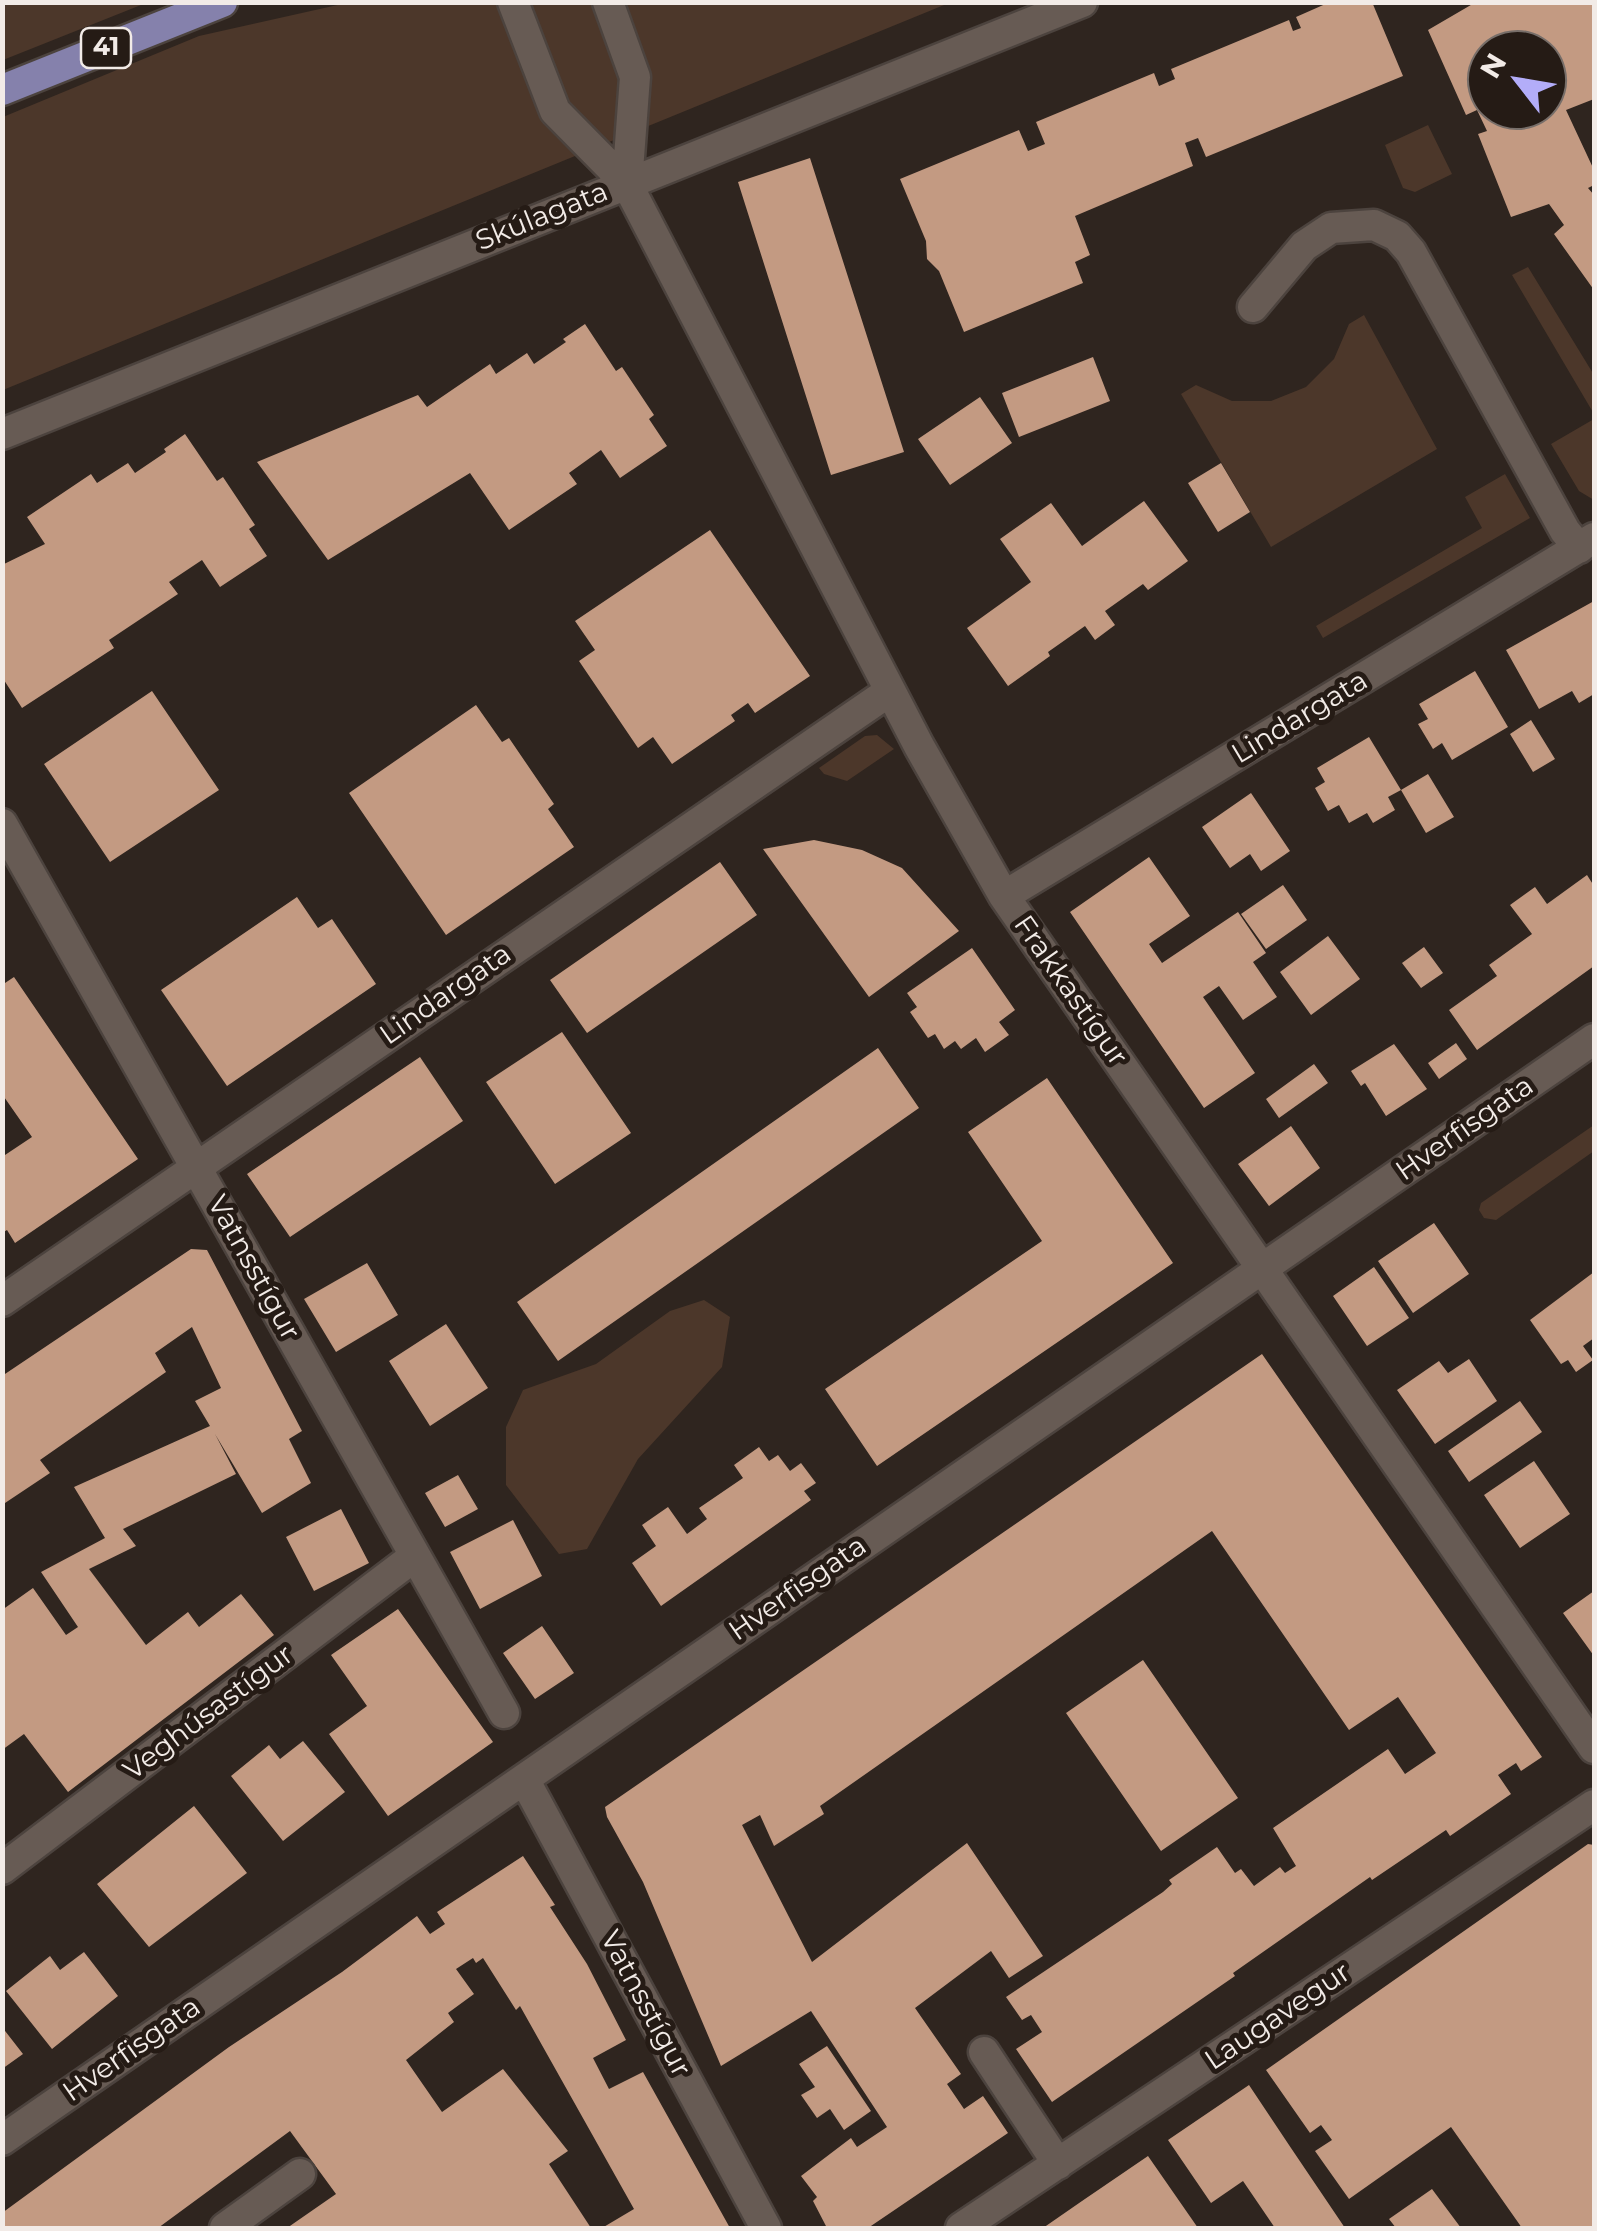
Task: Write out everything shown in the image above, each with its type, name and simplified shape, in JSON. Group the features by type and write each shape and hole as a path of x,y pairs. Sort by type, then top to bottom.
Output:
{"main road":[{"name":"41","path":"2,90 222,2"}],"street":[{"name":"Frakkastígur","path":"513,2 555,110 627,184 890,691 1004,896 1594,1748"},
{"path":"608,2 635,77 627,184"},
{"name":"Skúlagata","path":"2,434 1082,2"},
{"path":"1253,307 1304,246 1331,228 1374,224 1397,236 1411,252 1565,531 1587,543"},
{"name":"Lindargata","path":"1004,896 1587,543"},
{"name":"Lindargata","path":"2,1301 890,691"},
{"name":"Vatnsstígur","path":"2,824 504,1713"},
{"name":"Hverfisgata","path":"2,2140 1594,1038"},
{"name":"Veghúsastígur","path":"2,1869 416,1556"},
{"name":"Vatnsstígur","path":"524,1779 766,2228"},
{"name":"Laugavegur","path":"961,2228 1594,1805"},
{"path":"984,2052 1058,2164"},
{"path":"225,2228 300,2174"}],"shaded area":[{"path":"3,2 146,2 146,3 3,60"},
{"path":"351,2 949,3 3,390 3,117 199,36"},
{"path":"1428,125 1452,174 1415,192 1403,188 1385,145"},
{"path":"1528,267 1594,375 1594,414 1512,275"},
{"path":"1364,315 1437,449 1271,547 1181,394 1196,385 1232,401 1271,401 1306,387 1334,359 1349,324"},
{"path":"1594,419 1594,500 1579,491 1551,444"},
{"path":"1505,474 1530,518 1323,638 1316,626 1482,528 1465,497"},
{"path":"877,735 894,749 847,781 824,774 819,768 865,736"},
{"path":"1594,1125 1594,1151 1496,1220 1484,1218 1479,1210 1481,1203"},
{"path":"704,1300 730,1317 722,1367 638,1459 587,1549 559,1554 506,1485 506,1427 523,1390 596,1364 670,1311"}],"building":[{"path":"1330,2 1372,2 1403,76 1206,157 1198,138 1185,143 1193,166 1075,216 1090,255 1075,262 1083,283 964,332 939,271 927,259 926,241 900,179 1019,130 1028,151 1045,144 1036,122 1154,73 1159,86 1175,79 1171,69 1289,20 1293,31 1301,28 1296,17"},
{"path":"1476,2 1594,2 1594,99 1567,110 1567,30 1467,30 1466,115 1428,30"},
{"path":"1567,112 1594,170 1594,185 1588,188 1594,195 1594,290 1554,234 1564,225 1549,204 1511,217 1478,134 1567,130"},
{"path":"810,158 904,452 831,475 738,182"},
{"path":"585,324 616,371 622,367 654,415 649,419 667,446 620,478 601,450 569,473 577,484 509,530 470,473 328,560 257,462 418,395 427,407 490,364 496,374 527,353 534,364"},
{"path":"1093,357 1110,401 1019,437 1002,393"},
{"path":"980,397 1012,443 950,485 918,439"},
{"path":"185,434 217,481 223,477 255,525 249,529 267,556 220,587 202,560 169,582 178,594 109,640 114,648 22,708 2,677 2,565 45,544 27,517 91,474 97,483 128,463 135,473"},
{"path":"1221,463 1250,512 1218,532 1188,483"},
{"path":"1144,501 1188,561 1148,590 1143,584 1105,611 1115,625 1095,640 1085,626 1008,686 967,628 1031,582 1000,539 1051,503 1082,546"},
{"path":"710,530 810,676 755,713 748,703 731,715 735,721 672,764 653,737 638,748 579,661 595,650 575,621"},
{"path":"1594,601 1594,694 1579,703 1572,691 1539,709 1506,650"},
{"path":"1475,671 1508,727 1452,760 1442,743 1433,749 1418,724 1428,719 1419,704"},
{"path":"152,691 219,790 110,862 44,764"},
{"path":"476,705 502,742 509,738 554,804 548,809 574,847 446,935 349,793"},
{"path":"1531,720 1555,759 1533,772 1510,734"},
{"path":"1369,737 1401,790 1388,797 1395,810 1373,823 1367,813 1349,823 1339,805 1328,811 1315,788 1325,782 1317,768"},
{"path":"1428,774 1454,817 1426,833 1401,790"},
{"path":"1251,793 1290,851 1261,871 1250,854 1230,868 1202,827"},
{"path":"814,840 862,850 902,868 959,931 869,997 763,849"},
{"path":"1149,857 1190,916 1149,944 1162,963 1238,912 1266,953 1253,962 1277,997 1243,1020 1219,986 1203,997 1255,1073 1204,1108 1070,912"},
{"path":"720,862 757,915 587,1033 550,980"},
{"path":"1587,875 1594,886 1594,966 1477,1050 1449,1010 1497,976 1489,965 1532,934 1510,905 1535,887 1547,904"},
{"path":"1283,885 1307,920 1266,949 1241,914"},
{"path":"297,897 318,928 332,919 376,984 227,1086 161,990"},
{"path":"1328,936 1360,979 1311,1015 1280,972"},
{"path":"1424,947 1443,973 1421,988 1402,963"},
{"path":"972,948 1015,1010 999,1022 1009,1035 985,1052 976,1038 961,1049 955,1041 944,1049 935,1034 928,1038 910,1012 917,1007 907,993"},
{"path":"14,977 138,1159 15,1243 7,1230 2,1233 2,1157 32,1137 2,1094 2,985"},
{"path":"562,1032 631,1133 555,1184 486,1082"},
{"path":"1456,1043 1467,1059 1439,1079 1428,1063"},
{"path":"1394,1044 1427,1089 1386,1116 1365,1083 1361,1086 1351,1071"},
{"path":"878,1048 919,1108 558,1361 517,1302"},
{"path":"420,1057 463,1121 290,1237 247,1174"},
{"path":"1314,1064 1328,1083 1279,1118 1266,1099"},
{"path":"1047,1078 1173,1263 877,1466 825,1389 1042,1241 968,1132"},
{"path":"1291,1126 1320,1168 1269,1206 1238,1164"},
{"path":"1434,1223 1469,1274 1413,1313 1378,1261"},
{"path":"191,1249 207,1250 302,1431 289,1439 311,1483 262,1513 215,1434 236,1474 123,1529 136,1546 89,1569 146,1645 188,1612 199,1627 241,1594 274,1635 68,1792 24,1734 2,1750 2,1610 33,1588 66,1635 78,1627 41,1572 105,1538 74,1487 210,1426 195,1401 221,1388 192,1327 155,1353 166,1372 40,1460 50,1473 2,1505 2,1376"},
{"path":"367,1263 398,1315 336,1352 304,1299"},
{"path":"1374,1267 1409,1318 1367,1346 1333,1296"},
{"path":"1594,1272 1594,1338 1583,1346 1593,1360 1576,1372 1568,1360 1561,1364 1530,1320"},
{"path":"446,1324 488,1388 430,1426 389,1361"},
{"path":"1262,1354 1542,1757 1521,1771 1516,1763 1498,1775 1511,1794 1450,1836 1446,1830 1372,1880 1370,1877 1052,2102 1016,2049 1042,2032 1031,2015 1022,2020 1006,1997 1163,1892 1172,1884 1169,1880 1217,1847 1235,1873 1241,1869 1254,1886 1280,1867 1285,1873 1296,1866 1273,1828 1388,1749 1405,1774 1436,1753 1398,1697 1349,1730 1212,1531 820,1806 824,1814 774,1846 760,1815 742,1825 812,1962 967,1843 1043,1956 1009,1978 991,1951 915,2008 961,2074 947,2084 964,2109 983,2096 1008,2133 868,2228 827,2228 813,2201 817,2197 801,2176 851,2138 857,2147 887,2127 811,2011 721,2066 643,1882 605,1807"},
{"path":"1469,1359 1497,1401 1435,1444 1397,1390 1439,1361 1448,1373"},
{"path":"1520,1401 1542,1432 1469,1482 1448,1451"},
{"path":"759,1447 769,1461 778,1455 790,1471 801,1463 816,1483 804,1491 811,1500 661,1606 632,1563 656,1546 642,1525 668,1507 687,1534 707,1519 699,1508 743,1478 734,1465"},
{"path":"1534,1461 1570,1514 1520,1548 1484,1495"},
{"path":"458,1475 478,1509 445,1527 425,1493"},
{"path":"341,1509 369,1563 314,1591 286,1537"},
{"path":"513,1520 542,1576 480,1609 450,1552"},
{"path":"1594,1591 1594,1656 1563,1613"},
{"path":"398,1609 493,1742 388,1816 329,1734 367,1706 331,1655"},
{"path":"542,1626 574,1673 535,1699 503,1653"},
{"path":"1143,1660 1238,1798 1161,1851 1066,1713"},
{"path":"303,1741 345,1792 283,1841 231,1776 269,1745 280,1759"},
{"path":"194,1806 247,1873 149,1947 97,1884"},
{"path":"1588,1844 1594,1845 1594,2228 1522,2228 1451,2127 1349,2199 1315,2151 1332,2140 1321,2125 1310,2133 1266,2070"},
{"path":"523,1856 555,1905 550,1907 587,1964 626,2040 593,2058 609,2089 643,2072 730,2228 602,2228 634,2209 520,2006 516,2010 483,1958 476,1963 473,1958 456,1969 474,1994 448,2013 454,2022 406,2060 442,2112 503,2069 568,2151 549,2164 591,2228 287,2228 336,2194 290,2131 158,2228 2,2228 2,2213 229,2047 342,1972 417,1916 430,1934 445,1924 437,1912"},
{"path":"84,1952 118,1996 52,2049 6,1991 50,1956 60,1970"},
{"path":"2,2027 23,2054 2,2069"},
{"path":"827,2046 871,2111 844,2130 830,2109 817,2118 801,2095 815,2087 799,2064"},
{"path":"1249,2085 1345,2228 1275,2228 1243,2181 1211,2203 1168,2140"},
{"path":"1148,2156 1198,2228 1043,2228 1082,2201"},
{"path":"1432,2189 1461,2228 1396,2228 1389,2219"}]}
